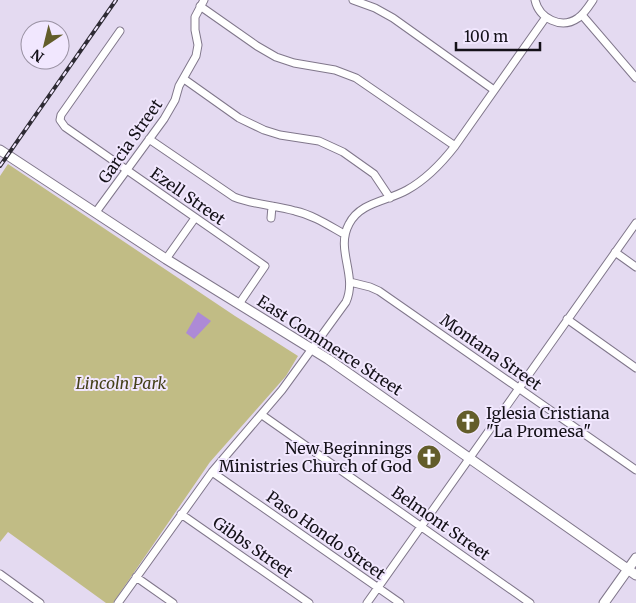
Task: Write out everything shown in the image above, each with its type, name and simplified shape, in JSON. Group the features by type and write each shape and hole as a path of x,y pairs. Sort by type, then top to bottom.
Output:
{"main road":[{"name":"East Commerce Street","path":"0,150 166,259 312,349 636,575"},
{"path":"604,603 636,558"}],"street":[{"path":"352,0 375,8 393,18 494,90"},
{"path":"535,0 538,8 546,18 565,22 572,21 582,15 594,0"},
{"path":"202,3 257,46 276,57 294,63 335,70 356,78 455,146"},
{"name":"Garcia Street","path":"96,212 168,112 196,56 198,44 194,24 202,3"},
{"path":"582,15 636,78"},
{"path":"118,603 212,472 282,390 346,302 349,295 350,282 344,252 344,234 351,219 362,209 405,191 430,175 455,146 546,18"},
{"name":"Ezell Street","path":"120,31 61,115 60,120 65,127 265,266 239,304"},
{"path":"184,79 239,118 264,130 319,142 343,152 374,174 390,198"},
{"path":"150,139 234,198 297,211 313,217 344,234"},
{"path":"271,218 272,206"},
{"path":"166,259 195,218"},
{"path":"367,603 636,223"},
{"path":"615,252 636,267"},
{"name":"Montana Street","path":"350,282 370,286 379,291 636,470"},
{"path":"567,319 636,368"},
{"name":"Belmont Street","path":"262,414 530,603"},
{"name":"Paso Hondo Street","path":"212,472 400,603"},
{"name":"Gibbs Street","path":"181,514 309,603"},
{"path":"0,574 40,603"},
{"path":"136,578 173,603"}],"green space":[{"name":"Lincoln Park","path":"8,164 298,356 286,376 210,462 113,603 106,603 8,532 0,542 0,176"}],"shaded area":[{"path":"198,312 211,321 194,339 186,333"}],"railway":[{"path":"0,166 116,0"}],"place":[{"name":"Iglesia Cristiana \"La Promesa\"","path":"468,422"},
{"name":"New Beginnings Ministries Church of God","path":"429,457"}]}
